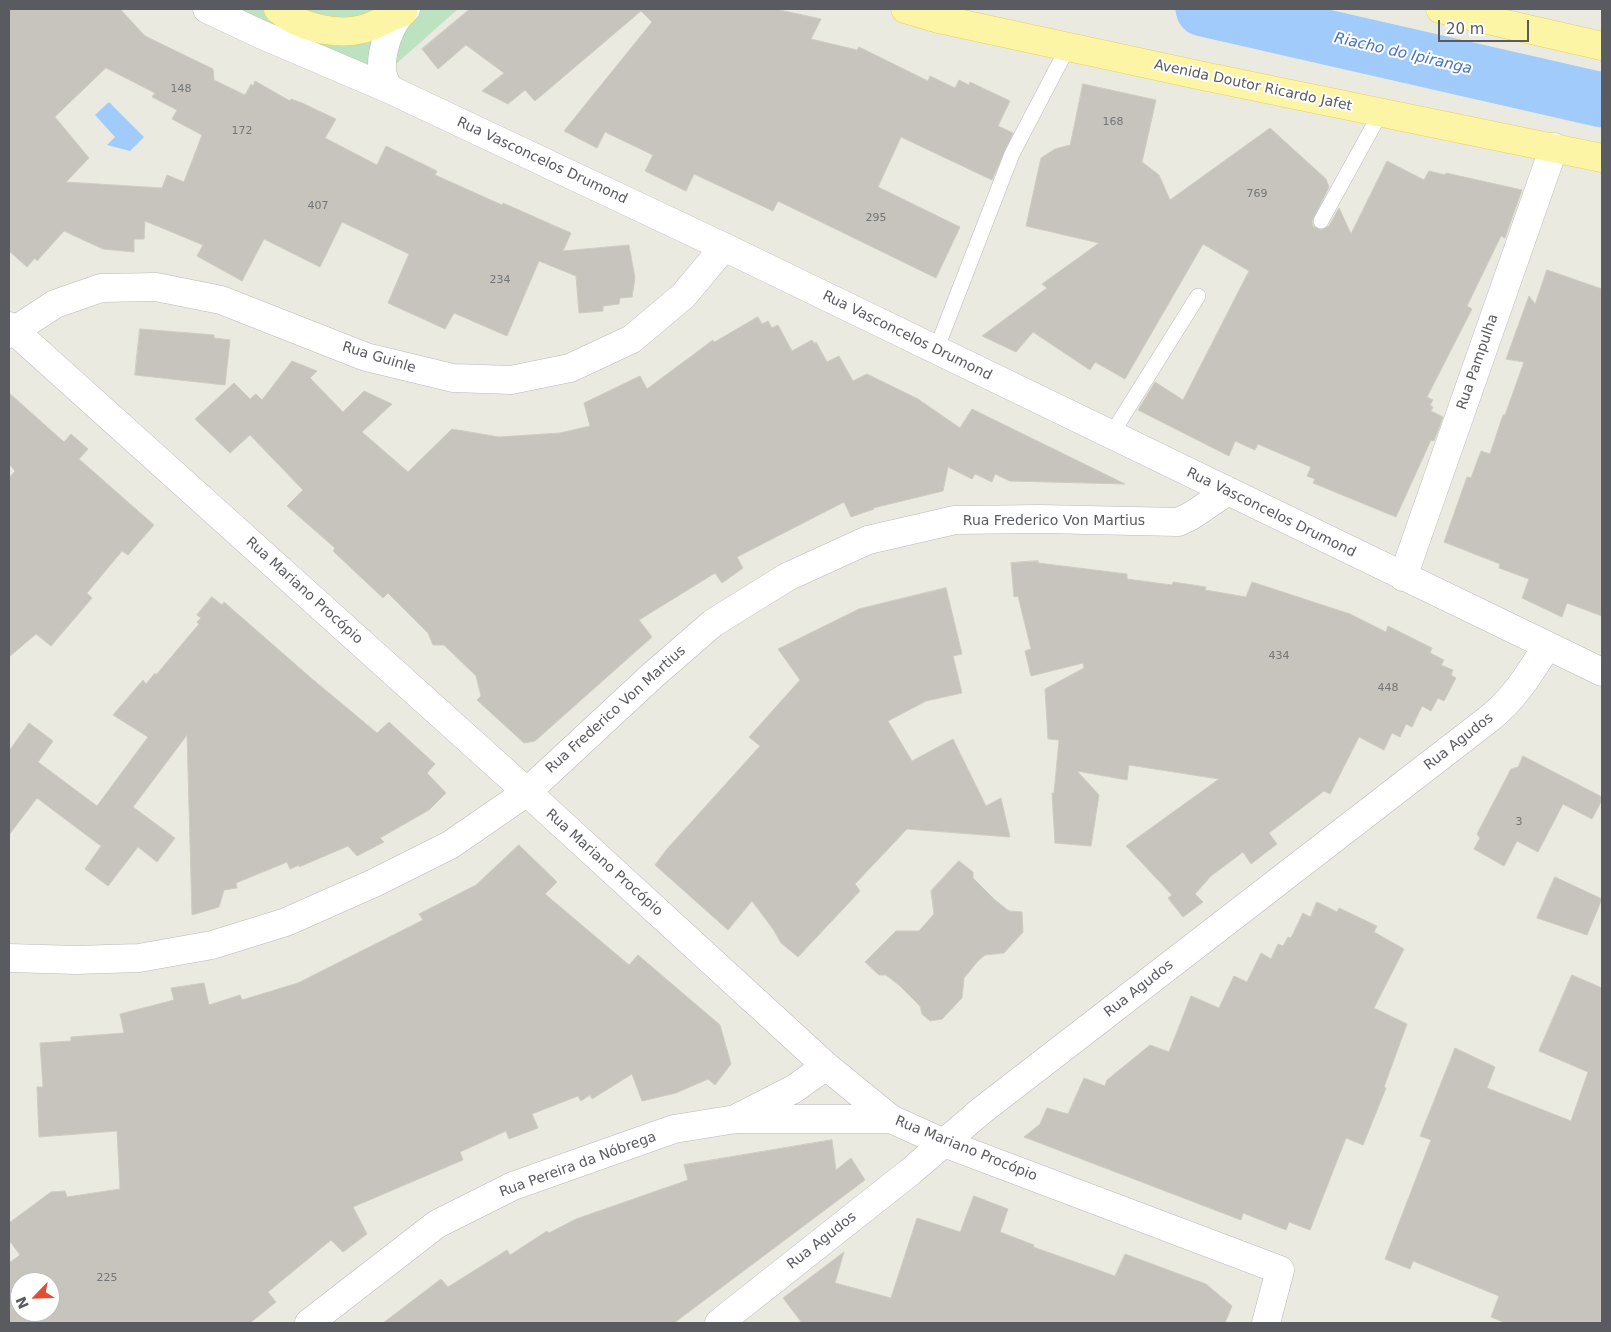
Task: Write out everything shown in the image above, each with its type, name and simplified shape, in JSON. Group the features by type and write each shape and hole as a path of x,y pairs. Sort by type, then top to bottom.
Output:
{"main road":[{"path":"278,9 300,24 327,31 361,29 404,10"},
{"name":"Avenida Doutor Ricardo Jafet","path":"906,9 939,19 1068,47 1602,158"},
{"path":"1440,9 1602,46"}],"street":[{"name":"Rua Vasconcelos Drumond","path":"208,9 260,34 388,89 724,247 1602,672"},
{"path":"388,89 382,71 382,52 386,40 404,10"},
{"name":"Rua Pampulha","path":"1403,577 1554,147"},
{"name":"Rua Guinle","path":"10,330 55,304 102,288 156,286 221,300 366,357 453,378 511,380 570,368 632,339 684,295 724,247"},
{"name":"Rua Mariano Procópio","path":"10,330 527,792 826,1066 891,1119 944,1143 1280,1270 1266,1323"},
{"name":"Rua Frederico Von Martius","path":"9,958 76,960 139,958 212,945 286,922 374,883 450,845 527,792 653,674 713,623 787,578 868,540 956,520 1041,518 1178,522 1191,516 1228,491"},
{"name":"Rua Agudos","path":"719,1323 944,1143 981,1111 1490,718 1508,703 1520,689 1547,646"},
{"name":"Rua Pereira da Nóbrega","path":"736,1119 794,1089 826,1066"},
{"name":"Rua Pereira da Nóbrega","path":"309,1323 437,1224 513,1186 674,1129 736,1119 891,1119"}],"lane":[{"path":"936,350 1012,154 1068,47"},
{"path":"1322,221 1381,112"},
{"path":"1111,435 1198,296"}],"green space":[{"path":"232,9 458,9 396,64 377,69 277,31"}],"water":[{"path":"109,102 144,137 130,151 107,145 115,137 95,115"}],"building":[{"path":"9,9 120,9 145,36 213,69 214,80 245,95 251,84 253,86 255,81 290,101 291,99 302,103 336,119 325,138 377,165 386,146 437,171 435,175 571,233 563,251 629,245 635,278 632,297 620,298 619,304 603,306 603,311 579,313 576,276 539,261 507,336 454,313 445,329 388,303 409,254 342,222 320,267 264,239 242,281 197,256 203,245 145,221 144,239 134,239 134,252 103,249 64,231 37,261 35,258 27,267 9,251","holes":["106,68 155,93 152,97 177,110 172,119 202,135 184,182 167,175 162,188 66,182 89,158 55,117"]},
{"path":"470,9 775,9 821,19 811,39 857,50 859,47 928,81 930,76 955,88 959,80 969,85 970,82 1010,101 998,126 1013,133 992,180 901,137 878,187 960,227 936,278 778,201 773,211 694,174 686,191 645,171 653,155 605,132 597,148 564,131 652,22 641,11 535,101 525,90 508,104 482,91 504,73 466,45 438,69 422,49"},
{"path":"1083,84 1156,100 1142,162 1159,175 1170,200 1270,128 1326,179 1329,187 1312,221 1313,226 1321,230 1329,226 1339,208 1351,234 1387,161 1424,180 1429,171 1522,190 1505,238 1501,236 1467,306 1472,309 1427,397 1433,400 1430,405 1433,407 1431,411 1443,417 1434,441 1431,440 1396,517 1313,483 1315,479 1307,476 1311,467 1258,444 1255,450 1235,441 1229,456 1138,410 1155,382 1183,400 1249,271 1203,244 1125,379 1095,362 1090,370 1033,332 1016,352 982,336 1047,288 1042,284 1099,243 1026,226 1041,158 1055,149 1070,145"},
{"path":"1547,270 1602,289 1602,616 1567,603 1562,617 1522,598 1529,579 1499,568 1500,564 1444,542 1467,477 1471,478 1481,451 1490,454 1503,415 1505,415 1524,362 1506,359 1529,296 1535,304"},
{"path":"758,317 762,324 768,321 772,328 778,325 792,351 812,340 815,344 816,342 827,362 839,356 853,381 867,374 918,399 960,428 972,409 1125,484 1010,481 995,474 992,482 975,474 972,479 948,467 943,491 873,508 851,517 844,502 737,557 743,568 722,583 715,573 639,620 652,637 535,741 524,743 477,700 481,696 476,676 444,645 433,645 428,633 388,593 383,598 333,551 335,548 287,506 303,490 250,435 230,453 195,419 234,383 250,399 256,394 262,400 292,361 317,371 310,378 343,412 364,391 392,404 362,432 408,472 452,429 499,437 560,433 590,426 584,403 640,376 647,389 713,340 714,342"},
{"path":"140,329 214,335 214,338 230,340 225,385 135,375"},
{"path":"9,393 64,442 71,434 88,449 79,459 154,525 128,555 122,551 87,593 92,598 51,646 36,634 9,657 9,478 15,471 9,464"},
{"path":"1038,561 1038,563 1127,574 1127,579 1172,585 1173,582 1206,587 1205,590 1246,597 1252,582 1350,614 1386,632 1388,626 1432,648 1430,653 1444,660 1441,665 1453,670 1451,675 1456,678 1444,701 1438,698 1431,711 1422,706 1412,727 1406,724 1400,737 1392,733 1384,750 1359,737 1330,794 1324,791 1269,833 1277,844 1251,864 1243,852 1211,876 1195,894 1203,902 1183,917 1168,898 1172,895 1126,846 1219,779 1129,765 1127,780 1077,771 1099,795 1091,846 1055,843 1052,793 1054,793 1059,740 1048,739 1045,689 1084,668 1083,663 1031,676 1025,651 1031,649 1018,596 1014,597 1011,563"},
{"path":"946,588 962,654 953,656 962,693 926,701 888,721 912,761 953,739 986,806 1001,798 1010,837 907,829 855,884 860,891 798,957 781,943 752,901 728,930 655,865 667,849 760,746 749,737 800,680 778,649 859,609"},
{"path":"212,597 222,605 224,602 377,733 389,722 435,764 427,773 446,793 429,810 380,838 384,842 357,856 348,846 299,867 299,865 290,869 287,862 236,883 237,888 224,890 219,907 192,915 187,735 133,807 175,838 157,862 138,847 108,886 85,869 101,846 37,798 9,835 9,751 29,723 53,741 38,762 97,806 148,737 113,715 143,680 146,684 155,673 156,675 199,624 197,622 201,618 197,615"},
{"path":"1523,756 1602,797 1602,800 1592,819 1563,804 1538,852 1517,841 1504,866 1474,849 1480,838 1477,834 1511,769 1518,767"},
{"path":"519,845 557,882 545,894 629,965 638,955 720,1025 731,1064 715,1085 708,1079 676,1093 642,1101 632,1074 592,1099 590,1095 581,1101 578,1096 532,1114 538,1128 509,1139 506,1131 460,1152 463,1160 353,1207 367,1234 343,1252 331,1240 268,1292 276,1302 250,1323 9,1323 9,1263 20,1255 9,1240 9,1223 51,1192 65,1191 67,1197 120,1189 117,1131 39,1137 37,1087 43,1087 40,1043 71,1041 71,1037 124,1033 120,1014 174,1000 171,988 204,983 209,1005 240,995 242,1000 298,983 423,920 419,914 476,885"},
{"path":"959,861 973,872 973,878 995,900 1009,911 1022,912 1023,932 1004,953 985,955 978,961 964,978 962,998 942,1019 930,1021 922,1014 920,1006 900,986 886,975 879,975 865,962 896,931 919,931 934,914 931,891"},
{"path":"1555,877 1602,899 1587,935 1537,918"},
{"path":"1317,902 1337,912 1339,908 1377,926 1374,932 1404,949 1374,1008 1407,1024 1384,1087 1386,1088 1363,1145 1346,1138 1310,1230 1289,1222 1286,1230 1243,1213 1241,1220 1024,1137 1040,1124 1047,1108 1068,1114 1084,1078 1105,1086 1107,1080 1150,1045 1169,1052 1191,996 1219,1008 1234,976 1247,982 1261,953 1271,959 1278,944 1283,946 1288,937 1291,938 1303,913 1310,917"},
{"path":"1572,975 1602,988 1602,1323 1506,1323 1491,1317 1499,1296 1413,1261 1410,1269 1385,1259 1431,1140 1420,1136 1455,1048 1495,1067 1487,1088 1571,1121 1588,1072 1539,1051"},
{"path":"832,1140 836,1170 851,1158 865,1180 674,1323 383,1323 441,1279 448,1287 507,1250 510,1255 547,1231 549,1233 576,1219 688,1180 684,1165"},
{"path":"974,1196 1008,1209 1000,1232 1034,1245 1033,1247 1115,1276 1125,1254 1206,1284 1232,1306 1225,1323 802,1323 783,1298 844,1252 835,1283 891,1298 917,1218 960,1232"}],"waterway":[{"name":"Riacho do Ipiranga","path":"1203,9 1602,100"}]}
